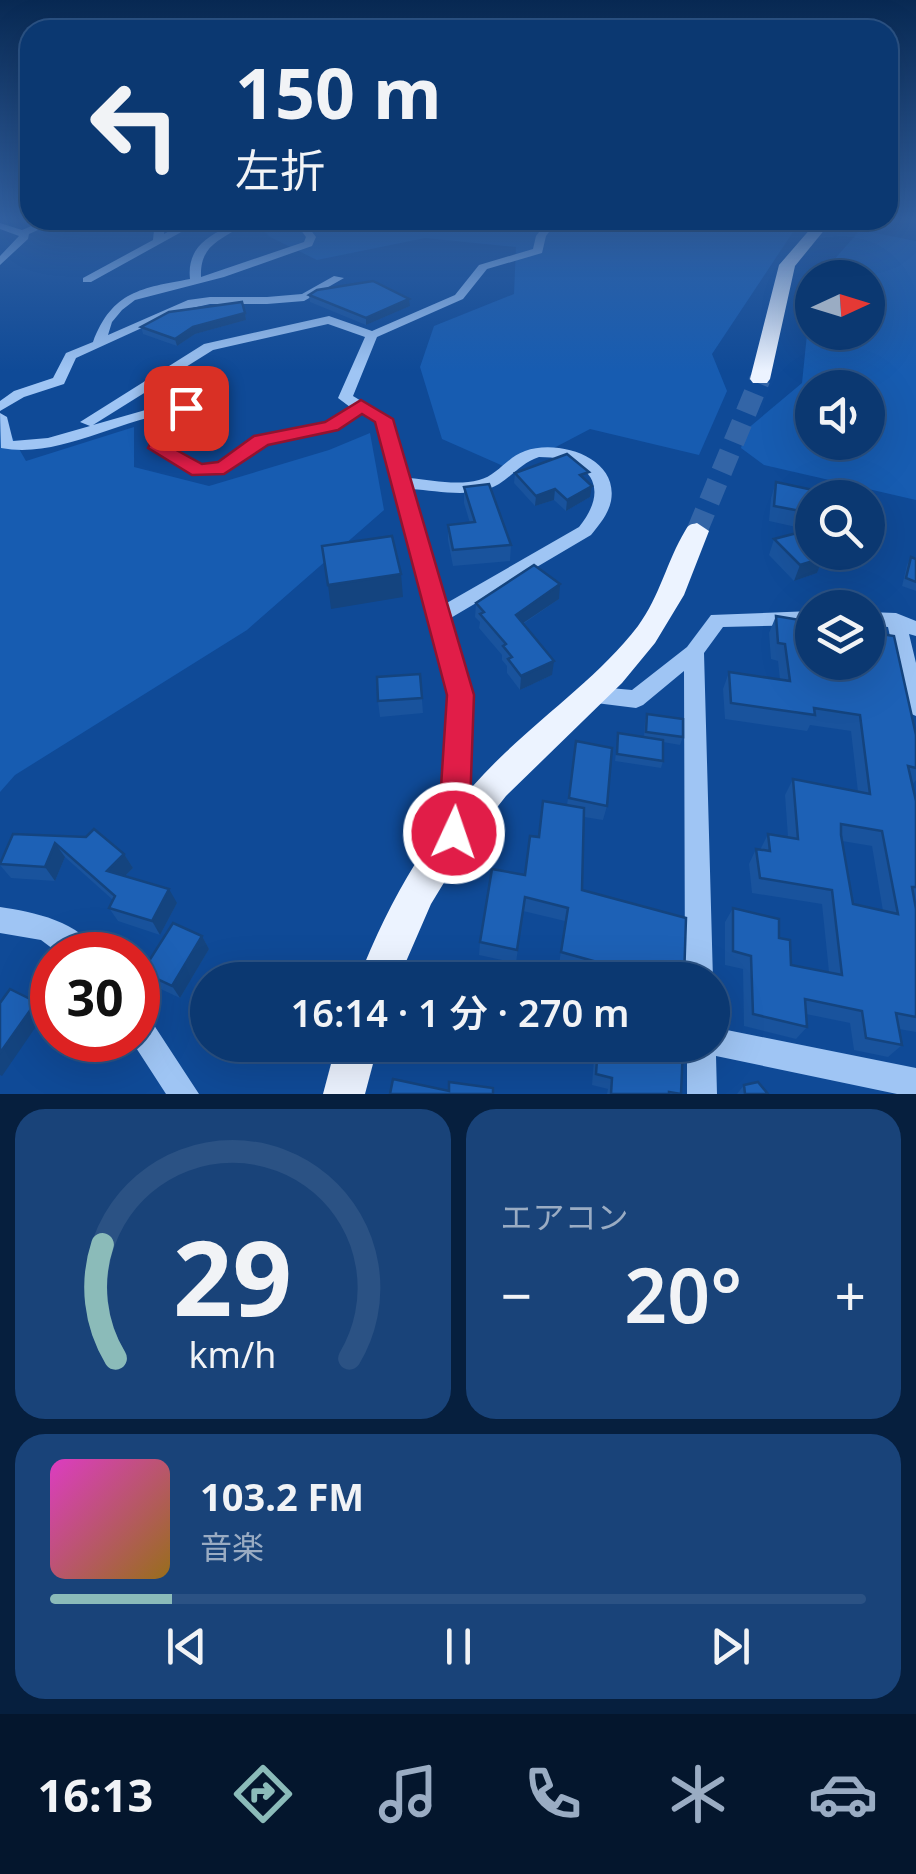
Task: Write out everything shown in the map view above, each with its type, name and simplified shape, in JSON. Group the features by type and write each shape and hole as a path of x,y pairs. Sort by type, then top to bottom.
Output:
{"main road":[{"path":"760,379 785,269"},
{"path":"384,962 454,833 512,766 588,694 660,615 696,531"},
{"path":"344,1094 352,1062"}],"street":[{"path":"87,280 106,269"},
{"path":"195,278 196,269"},
{"path":"100,342 104,320 136,295 229,269"},
{"path":"454,833 461,695 384,419 345,398 372,335 458,296 481,269"},
{"path":"0,407 18,394 59,382 71,356 186,303 307,296 338,278"},
{"path":"307,296 328,320 372,335"},
{"path":"66,436 209,347 328,320"},
{"path":"0,417 6,445 26,448 127,416 186,408 184,416 165,430 158,448 199,471 224,468 261,440 331,426 361,406"},
{"path":"402,482 485,484 522,457 536,452 560,453 591,466 602,480 606,497 600,516 585,531 439,616"},
{"path":"588,694 636,699 694,652 718,620 795,618"},
{"path":"885,620 916,629"},
{"path":"896,620 916,706"},
{"path":"694,652 700,962"},
{"path":"0,920 52,932"},
{"path":"730,1045 916,1083"},
{"path":"160,1059 184,1094"},
{"path":"701,1062 702,1094"}],"shaded area":[{"path":"515,269 768,269 712,354 727,391 699,455 590,429 512,470 442,439 420,367 434,326 514,294"},
{"path":"885,269 916,269 916,500 885,493 885,480 829,480 764,465 741,448 746,430 795,389 795,460 885,460 885,370 803,370 805,350 885,350"},
{"path":"0,416 26,461 134,427 134,467 209,486 329,450 370,433 384,510 247,630 15,775 0,792"}],"building":[{"path":"373,281 409,299 366,318 309,295 317,290"},
{"path":"242,302 245,313 193,327 175,339 141,327 169,312"},
{"path":"567,454 589,472 580,475 592,486 567,500 555,489 536,496 515,473"},
{"path":"776,482 795,486 795,510 774,506"},
{"path":"489,484 511,545 453,550 448,525 475,522 464,487"},
{"path":"795,534 795,560 774,539"},
{"path":"392,536 401,574 328,585 322,546"},
{"path":"911,557 916,559 916,582 906,578"},
{"path":"534,565 560,584 516,615 554,661 521,676 508,659 512,657 503,646 506,644 480,614 484,612 476,603"},
{"path":"776,616 795,619 795,680 885,680 885,635 894,636 916,735 916,768 908,766 916,801 916,887 912,887 916,909 916,1017 896,1013 902,1045 866,1038 862,1011 805,999 807,1027 753,1014 751,956 733,951 733,908 779,919 779,938 790,940 791,965 842,975 832,890 760,878 756,849 770,851 768,834 798,839 793,779 870,794 860,715 814,708 815,715 731,703 729,672 790,681 785,644 778,643","holes":["841,824 882,831 898,914 853,904"]},
{"path":"420,674 422,698 378,701 377,677"},
{"path":"647,714 683,719 683,737 646,732"},
{"path":"618,733 663,740 663,761 617,754"},
{"path":"576,741 612,748 607,806 569,798"},
{"path":"543,801 584,808 582,890 686,918 685,962 597,962 561,952 568,908 525,897 517,950 480,942 492,869 525,875 530,836 539,837"},
{"path":"94,829 124,854 107,871 169,889 152,921 109,908 115,896 55,843 45,867 0,864 13,834 86,837"},
{"path":"173,923 202,936 172,986 160,980 160,944"},
{"path":"10,989 30,999 30,1010 0,1053 0,1003"},
{"path":"597,1062 682,1062 681,1094 611,1094 612,1078 596,1074"},
{"path":"393,1079 449,1091 449,1082 493,1088 493,1094 390,1094"},
{"path":"758,1082 768,1094 745,1094 744,1085"}],"tunnel":[{"path":"697,531 760,379"}],"route":[{"path":"186,408 184,416 165,430 158,448 199,471 224,468 261,440 331,426 361,406 384,419 461,695 454,833"}]}
